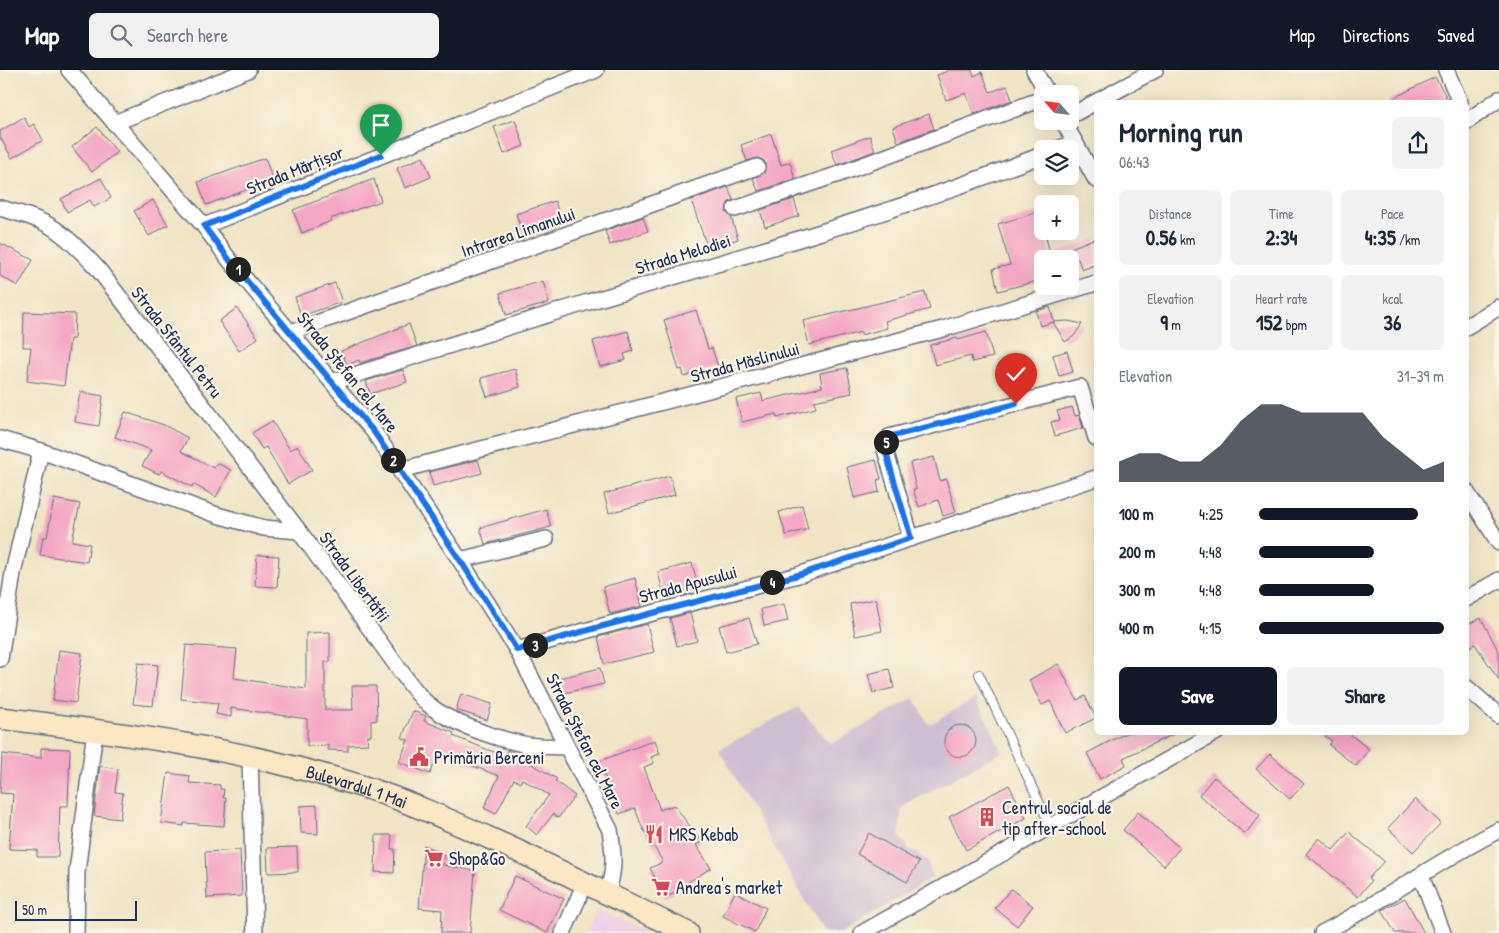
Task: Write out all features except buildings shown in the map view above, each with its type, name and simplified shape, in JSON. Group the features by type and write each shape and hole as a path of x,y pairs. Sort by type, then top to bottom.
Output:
{"main road":[{"name":"Bulevardul 1 Mai","path":"0,718 163,741 250,758 332,778 394,798 459,825 585,882 688,933"}],"street":[{"name":"Strada Ștefan cel Mare","path":"69,70 204,226 231,262 374,432 460,560 517,650 610,830 614,860 613,875 607,894"},
{"path":"114,123 248,70"},
{"name":"Strada Mărțișor","path":"204,226 596,70"},
{"path":"1034,70 1043,85"},
{"path":"1100,100 1156,70"},
{"path":"1446,70 1459,100"},
{"path":"1469,119 1499,99"},
{"path":"735,209 845,172 1034,102"},
{"path":"1079,111 1094,103"},
{"path":"1079,149 1094,176"},
{"name":"Strada Melodiei","path":"332,382 705,268 867,216 1034,158"},
{"name":"Intrarea Limanului","path":"291,332 757,167"},
{"name":"Strada Sfântul Petru","path":"0,208 27,216 54,228 78,248 98,269 299,531"},
{"name":"Strada Măslinului","path":"400,470 569,425 730,386 943,329 1094,284"},
{"path":"1469,325 1499,307"},
{"path":"911,538 884,446 889,437 1080,386 1094,432"},
{"name":"Strada Libertății","path":"0,439 41,451 217,515 264,528 299,531 410,684 428,705 477,730 507,740 529,745 567,747"},
{"path":"0,659 14,573 41,451"},
{"name":"Strada Apusului","path":"517,650 798,575 1094,479"},
{"path":"1469,496 1499,544"},
{"path":"460,560 546,539"},
{"path":"1469,597 1499,580"},
{"path":"1469,690 1499,716"},
{"path":"76,933 77,872 95,730"},
{"path":"862,933 1212,735"},
{"path":"250,758 255,933"},
{"path":"1322,933 1499,830"},
{"path":"1421,876 1444,933"},
{"path":"563,933 585,882"}],"lane":[{"path":"979,674 1050,825"}],"shaded area":[{"path":"976,697 1002,752 902,807 899,836 909,849 927,860 933,877 841,933 823,933 719,749 798,707 831,744 914,698 929,725"},
{"path":"596,910 646,933 585,933"}],"place":[{"name":"Primăria Berceni","path":"419,757"},
{"name":"Centrul social de tip after-school","path":"987,817"},
{"name":"MRS Kebab","path":"654,834"},
{"name":"Shop&Go","path":"434,858"},
{"name":"Andrea's market","path":"661,887"}],"route":[{"path":"381,155 204,226 231,262 374,432 460,560 517,650 798,575 911,538 884,446 889,437 1016,404"}]}
